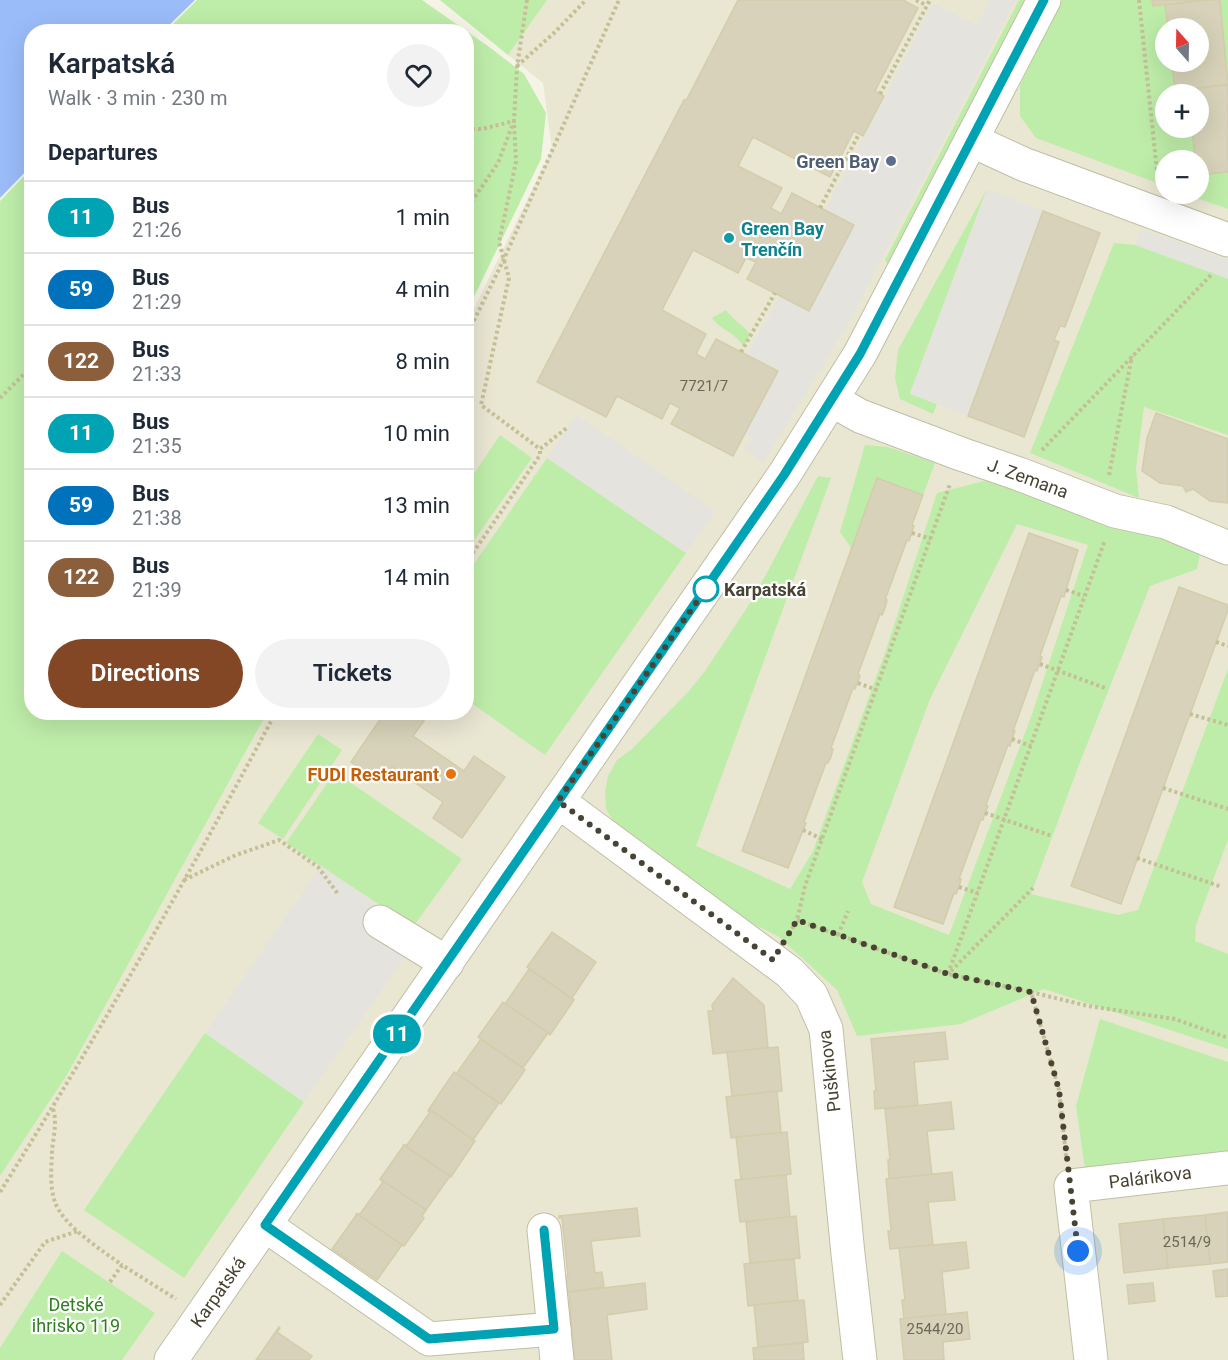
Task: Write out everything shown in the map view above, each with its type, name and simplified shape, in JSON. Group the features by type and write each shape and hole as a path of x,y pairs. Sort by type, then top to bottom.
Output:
{"street":[{"name":"Karpatská","path":"171,1360 739,542 832,400 860,354 1044,0"},
{"path":"971,140 1023,164 1228,240"},
{"name":"J. Zemana","path":"832,400 860,416 961,454 1109,509 1166,522 1228,548"},
{"name":"Puškinova","path":"558,801 789,972 811,995 826,1029 860,1360"},
{"path":"380,922 447,963"},
{"name":"Palárikova","path":"1071,1186 1228,1168"},
{"path":"1071,1186 1091,1360"},
{"path":"265,1225 429,1339 556,1345 544,1230"}],"path":[{"path":"526,0 517,67 514,122 516,162 499,242 509,278 482,405 540,448"},
{"path":"517,67 586,0"},
{"path":"474,321 504,259 619,0"},
{"path":"916,0 926,5"},
{"path":"880,94 930,0"},
{"path":"1139,0 1161,215"},
{"path":"474,129 514,122"},
{"path":"474,198 498,163 514,122"},
{"path":"820,208 859,134"},
{"path":"1019,474 1213,273"},
{"path":"741,352 775,293"},
{"path":"948,974 1084,596 1109,509 1132,355"},
{"path":"0,398 24,374"},
{"path":"540,448 568,427"},
{"path":"474,551 540,455 540,448"},
{"path":"773,960 797,920 805,886 961,454"},
{"path":"912,533 931,539"},
{"path":"1066,590 1084,596"},
{"path":"1216,642 1228,646"},
{"path":"1040,664 1105,688"},
{"path":"858,683 877,690"},
{"path":"1190,714 1228,725"},
{"path":"0,1192 52,1108 183,881 272,720"},
{"path":"1012,739 1031,746"},
{"path":"1163,788 1228,809"},
{"path":"985,813 1052,836"},
{"path":"803,830 822,839"},
{"path":"183,881 236,855 279,840 318,867 338,894"},
{"path":"1137,858 1222,887"},
{"path":"959,886 978,893"},
{"path":"948,974 1033,888"},
{"path":"838,935 848,911"},
{"path":"797,920 948,974 1088,1006 1176,1019 1228,1038"},
{"path":"1031,992 1059,1090 1071,1186"},
{"path":"52,1108 55,1115 52,1188 55,1203 62,1215 78,1231 122,1265 184,1304"},
{"path":"0,1305 45,1242 78,1231"},
{"path":"110,1282 122,1265"}],"shaded area":[{"path":"440,0 1228,0 1228,1360 0,1360 0,1176 67,1075 263,720 474,720 474,309 552,149 543,83 474,27 474,24 470,24"},
{"name":"Green Bay","path":"990,0 1016,0 848,324 763,463 744,449 752,438 712,411 780,297 933,3 977,25"},
{"path":"987,189 1043,211 968,416 910,394"},
{"path":"1141,229 1228,260 1228,279 1135,245"},
{"path":"577,415 715,511 686,553 547,458"},
{"path":"321,866 420,935 304,1102 205,1033"}],"green space":[{"path":"197,0 422,0 456,24 173,24"},
{"path":"440,0 547,0 508,55 474,28 474,24 470,24"},
{"path":"1019,0 1026,0 889,266 885,260"},
{"path":"1062,0 1228,0 1228,209 1209,202 1209,150 1155,150 1155,182 1036,138 1020,116 1020,85"},
{"path":"474,36 524,74 546,113 541,159 474,297"},
{"path":"24,176 24,720 263,720 67,1075 0,1176 0,201"},
{"path":"987,189 910,393 937,404 933,414 900,399 895,378 898,350"},
{"path":"1114,243 1136,245 1228,277 1228,435 1144,407 1136,468 1139,498 1030,453"},
{"path":"726,310 750,334 744,347 712,318"},
{"path":"500,435 532,458 474,541 474,474"},
{"path":"865,445 888,447 935,463 923,495 877,478 852,549 840,532"},
{"path":"547,458 686,553 545,755 474,705 474,564"},
{"path":"1008,475 1201,549 1197,569 1150,586 1080,762 1031,894 1118,915 1138,910 1228,669 1228,840 1196,925 1195,941 1228,954 1228,1049 1044,989 961,1024 857,1036 837,990 778,936 725,910 615,824 606,809 605,792 608,776 617,760 632,749 688,692 705,671 754,597 818,476 831,478 696,846 790,889 813,851 886,650 937,493","holes":["1017,524 1088,545 1031,717 949,935 871,904 862,882 930,699"]},
{"path":"318,734 342,750 283,839 258,823"},
{"path":"335,772 462,859 413,927 286,843"},
{"path":"1100,1019 1228,1062 1228,1157 1086,1176 1076,1106"},
{"path":"205,1033 304,1102 184,1278 84,1210"},
{"name":"Detské ihrisko 119","path":"62,1251 155,1313 122,1360 0,1360 0,1348"}],"water":[{"path":"0,0 195,0 170,24 24,24 24,173 0,198"}],"building":[{"name":"Green Bay Trenčín","path":"738,0 903,0 918,8 875,91 884,96 863,136 854,131 830,177 753,137 738,166 782,188 771,208 781,214 792,193 854,225 809,311 747,279 756,262 746,258 738,273 693,250 662,310 706,334 696,354 705,359 716,339 778,371 733,456 671,424 680,408 670,403 662,419 617,396 606,417 537,382"},
{"path":"1152,0 1203,0 1153,6"},
{"path":"1220,0 1228,84 1209,87 1209,84 1174,84 1173,72 1209,72 1209,18 1167,18 1165,5"},
{"path":"1228,85 1228,172 1209,174 1209,150 1194,150 1193,138 1209,138 1209,87"},
{"path":"1043,211 1100,233 1065,327 1060,326 1054,340 1059,342 1024,437 968,416"},
{"path":"1156,413 1228,439 1228,503 1210,501 1193,489 1186,492 1183,486 1160,483 1142,471 1147,438"},
{"path":"877,478 923,495 909,541 907,540 885,600 887,600 885,608 882,615 880,614 858,674 860,676 855,689 853,688 831,748 833,749 831,757 826,763 788,868 742,851"},
{"path":"1029,533 1078,550 1064,597 1061,596 1037,671 1035,670 1013,731 1015,731 1010,746 1008,745 986,805 988,806 983,820 981,819 959,879 961,879 959,887 956,894 954,893 943,924 894,907"},
{"path":"1179,587 1228,605 1228,610 1121,904 1071,886"},
{"name":"FUDI Restaurant","path":"380,720 423,720 413,736 464,771 474,756 505,777 462,838 433,818 443,802 392,767 382,782 351,762"},
{"path":"552,932 596,962 572,998 574,1000 527,967"},
{"path":"529,969 574,1000 550,1035 505,1004"},
{"path":"733,978 764,1005 768,1048 713,1054 708,1011 713,1011 712,1005"},
{"path":"503,1002 548,1033 523,1068 478,1037"},
{"path":"945,1032 948,1059 914,1062 918,1105 875,1109 874,1091 876,1091 871,1039"},
{"path":"481,1039 525,1070 501,1104 456,1074"},
{"path":"778,1047 782,1091 732,1096 727,1052"},
{"path":"454,1072 499,1103 473,1140 429,1109"},
{"path":"777,1091 781,1133 731,1138 726,1097"},
{"path":"951,1102 954,1129 927,1131 932,1175 889,1179 888,1160 890,1160 885,1109"},
{"path":"429,1109 475,1141 451,1177 404,1145 407,1145 430,1112"},
{"path":"787,1132 791,1174 741,1180 736,1137"},
{"path":"404,1145 450,1176 426,1210 380,1179"},
{"path":"952,1172 955,1200 928,1202 933,1245 890,1249 888,1231 891,1231 886,1179"},
{"path":"786,1175 790,1217 740,1222 735,1180"},
{"path":"380,1179 426,1210 422,1216 424,1218 404,1246 357,1214 360,1214 383,1182"},
{"path":"637,1208 640,1236 591,1241 595,1273 602,1272 604,1287 567,1292 565,1276 568,1276 562,1218 559,1216"},
{"path":"1228,1212 1228,1262 1210,1264 1205,1215"},
{"path":"357,1214 402,1245 377,1280 332,1249"},
{"path":"1205,1215 1210,1264 1168,1268 1163,1219"},
{"path":"796,1216 800,1258 750,1263 746,1222"},
{"path":"1163,1219 1168,1268 1124,1273 1119,1224"},
{"path":"966,1242 969,1268 942,1272 946,1314 904,1319 902,1300 905,1300 899,1248"},
{"path":"794,1259 798,1300 748,1306 744,1264"},
{"path":"1228,1269 1228,1296 1216,1297 1213,1271"},
{"path":"645,1283 647,1309 607,1315 612,1360 574,1360 569,1292"},
{"path":"1153,1283 1155,1301 1129,1304 1127,1285"},
{"path":"804,1300 808,1342 758,1347 754,1305"},
{"path":"967,1312 970,1339 943,1342 944,1360 904,1360 900,1319"},
{"path":"279,1327 277,1332 312,1356 309,1360 256,1360"},
{"path":"803,1343 804,1360 754,1360 753,1348"}],"bus line":[{"name":"11","path":"544,1230 554,1329 429,1339 265,1225 739,542 832,400 860,354 1044,0"}],"place":[{"name":"Green Bay","path":"891,161"},
{"name":"Green Bay Trenčín","path":"729,238"},
{"name":"Karpatská","path":"706,589"},
{"name":"FUDI Restaurant","path":"451,774"}],"route":[{"path":"706,589 707,587 558,801 773,960 797,920 948,974 1031,992 1059,1090 1078,1251"}]}
